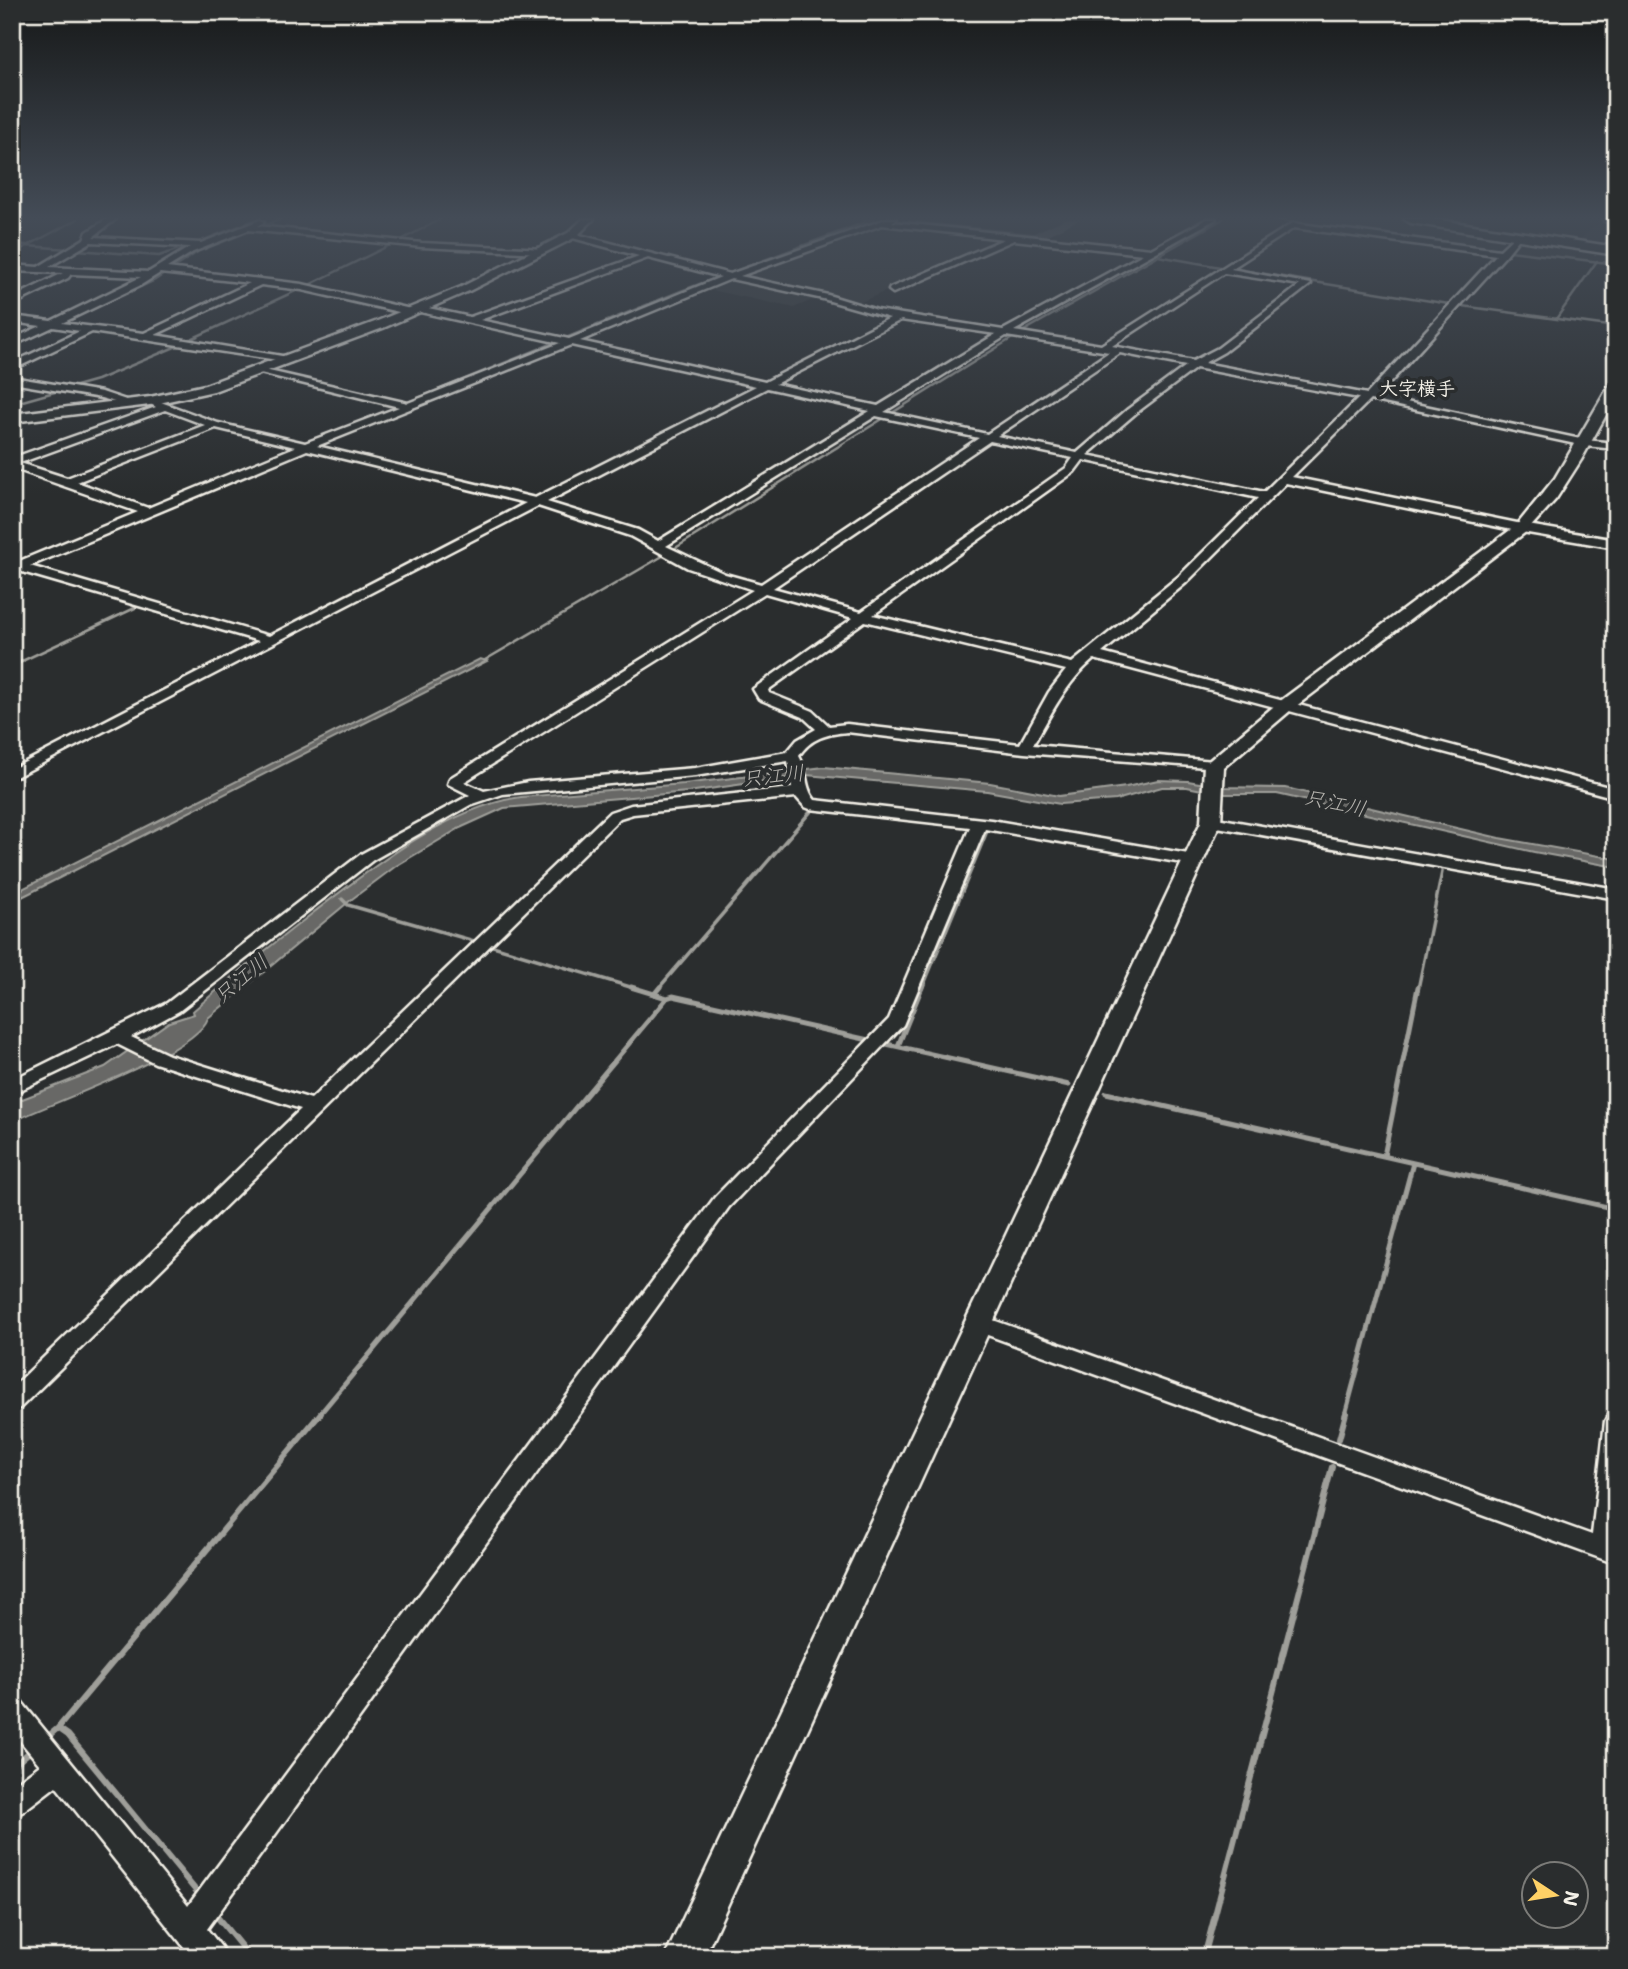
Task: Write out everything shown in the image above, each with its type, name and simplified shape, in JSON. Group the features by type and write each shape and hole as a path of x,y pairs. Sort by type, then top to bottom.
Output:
{"street":[{"path":"12,344 85,311"},
{"path":"145,336 198,311"},
{"path":"12,418 133,404 209,388 413,311"},
{"path":"420,311 767,385 1078,458 1266,496"},
{"path":"471,320 496,311"},
{"path":"14,567 401,404 636,311"},
{"path":"868,311 1104,347 1368,397 1585,443 1616,446"},
{"path":"664,550 882,413 1052,311"},
{"path":"1104,347 1159,311"},
{"path":"825,730 808,714 764,696 760,689 1070,470 1078,458 1132,411 1195,364 1221,351 1272,311"},
{"path":"1024,749 1056,692 1075,668 1182,580 1374,394 1450,311"},
{"path":"12,775 268,640 899,317"},
{"path":"12,319 61,323 288,360"},
{"path":"12,367 93,328"},
{"path":"482,795 455,784 455,781 764,588 1118,350"},
{"path":"259,370 401,404"},
{"path":"12,380 64,388 133,404"},
{"path":"684,1957 1194,860 1212,791 1285,706 1522,528 1542,509 1585,443 1595,419 1616,386"},
{"path":"150,401 215,425 536,502 603,522 721,577 1075,668"},
{"path":"12,463 164,407"},
{"path":"67,482 215,425"},
{"path":"12,463 143,511"},
{"path":"1284,479 1522,528 1616,544"},
{"path":"14,567 268,640"},
{"path":"1091,654 1616,794"},
{"path":"1194,860 979,824 810,804 800,787 795,761 798,744 825,730 867,729 1024,749 1212,791 1616,894"},
{"path":"12,1088 123,1040 173,1007 367,857 426,822 482,795 528,786 795,761"},
{"path":"12,1402 615,815 631,810 800,787"},
{"path":"189,1929 722,1202 897,1021 979,824"},
{"path":"123,1040 162,1059 315,1107"},
{"path":"979,1323 1610,1552 1616,1421"},
{"path":"12,1710 211,1957"},
{"path":"12,1803 46,1752"}],"water":[{"path":"480,659 487,661 12,902 12,894"},
{"name":"只江川","path":"824,767 990,783 1059,796 1158,780 1188,781 1222,787 1286,788 1499,838 1616,859 1616,867 1534,852 1277,794 1222,794 1187,787 1162,787 1116,800 1060,804 987,791 806,775 688,792 504,808 460,828 396,866 352,899 208,1018 198,1032 178,1046 120,1076 12,1122 12,1103 105,1067 169,1022 194,1014 193,1011 235,975 356,880 409,843 465,813 521,797 684,784"}],"waterway":[{"path":"12,347 89,311"},
{"path":"189,340 252,311"},
{"path":"14,563 632,311"},
{"path":"485,660 661,557 1060,311"},
{"path":"1498,311 1556,319"},
{"path":"1556,319 1562,311"},
{"path":"1556,319 1616,327"},
{"path":"12,404 97,380 182,344"},
{"path":"20,662 135,608"},
{"path":"12,666 23,661"},
{"path":"658,989 812,810"},
{"path":"922,989 987,831"},
{"path":"1418,989 1442,872"},
{"path":"342,899 348,905 474,941"},
{"path":"493,946 637,989"},
{"path":"631,987 667,998"},
{"path":"655,993 660,987"},
{"path":"898,1046 922,987"},
{"path":"1384,1156 1418,987"},
{"path":"667,998 673,996 873,1041"},
{"path":"319,1415 667,998"},
{"path":"882,1043 1069,1085"},
{"path":"1106,1093 1616,1209"},
{"path":"1345,1415 1413,1163"},
{"path":"58,1728 321,1413"},
{"path":"1339,1439 1346,1413"},
{"path":"1204,1957 1332,1467"},
{"path":"46,1738 58,1728"},
{"path":"58,1728 68,1735 197,1892"},
{"path":"12,1767 34,1748"},
{"path":"218,1918 250,1957"}],"district":[{"name":"大字横手","path":"1417,388"}]}
